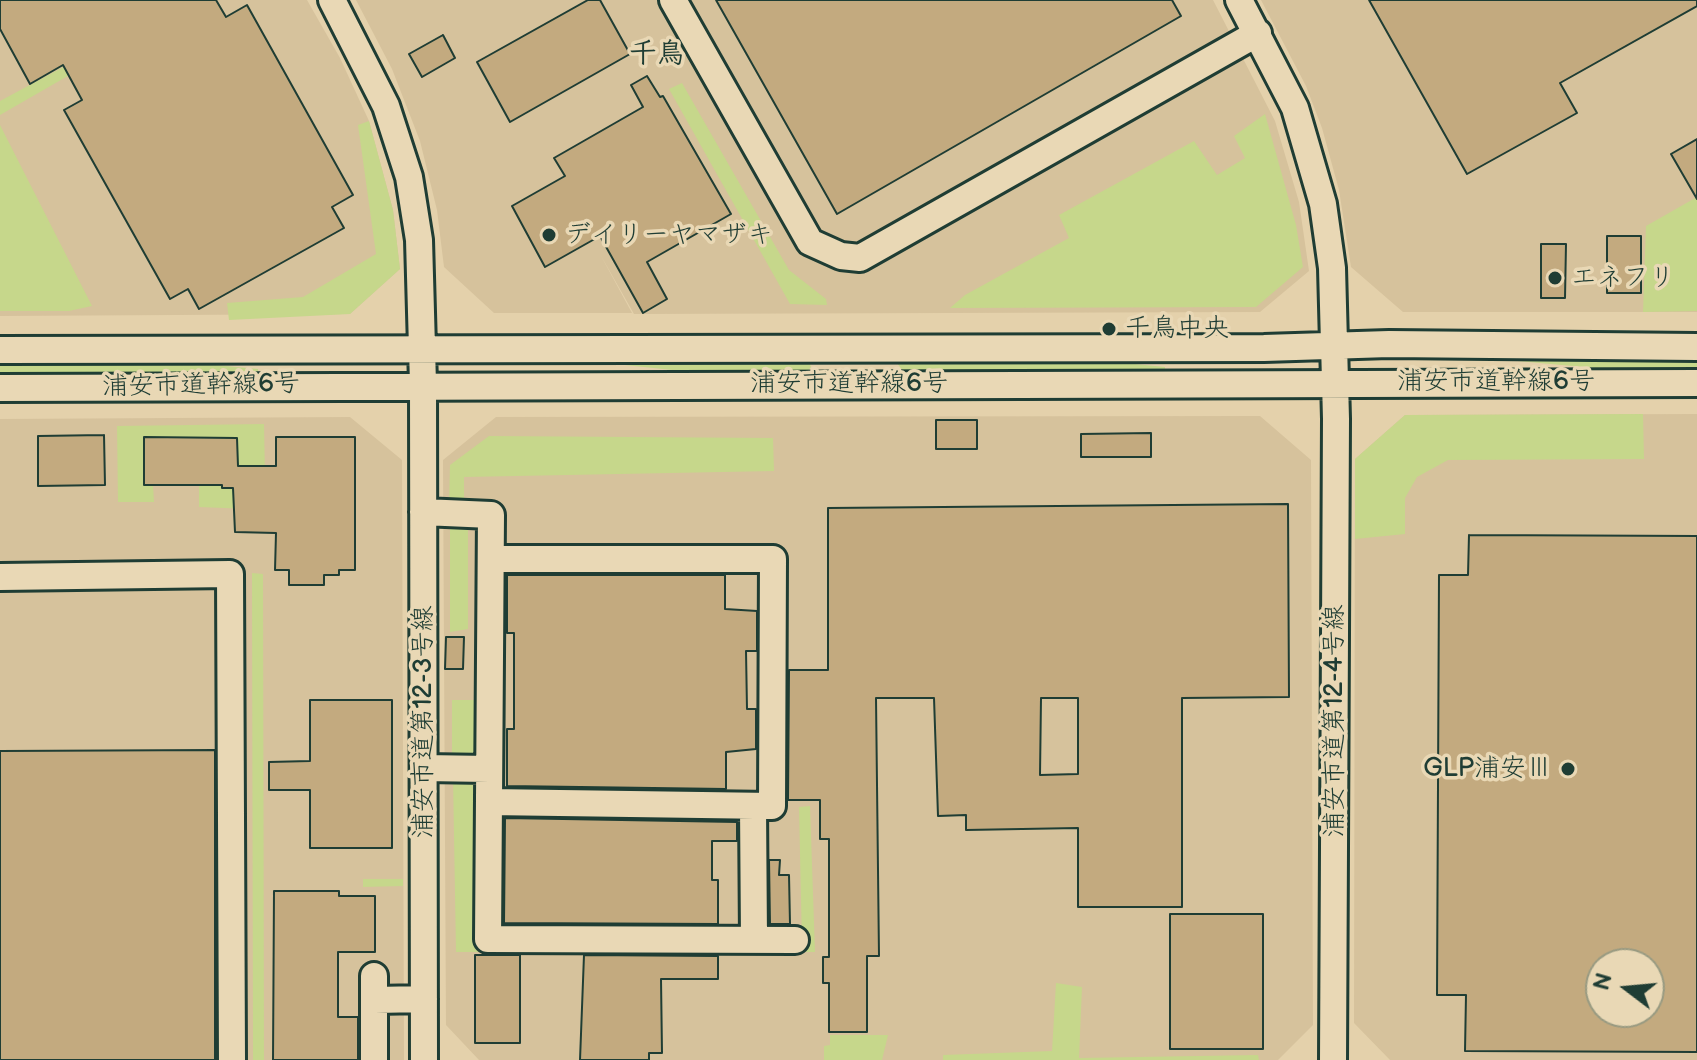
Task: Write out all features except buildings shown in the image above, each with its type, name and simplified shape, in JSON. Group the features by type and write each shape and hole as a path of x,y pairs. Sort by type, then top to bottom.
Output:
{"street":[{"name":"浦安市道第12-3号線","path":"332,0 386,106 409,177 419,240 423,384 424,1060"},
{"path":"673,0 810,242 841,256 860,258 1258,33"},
{"name":"浦安市道第12-4号線","path":"1239,0 1295,108 1315,173 1332,268 1333,1060"},
{"name":"浦安市道幹線6号","path":"0,350 1697,347"},
{"name":"浦安市道幹線6号","path":"0,388 423,384 1697,383"},
{"path":"423,512 491,515 488,939 795,940"},
{"path":"489,802 772,806 773,559 491,559"},
{"path":"0,577 230,574 232,1060"},
{"path":"424,768 489,769"},
{"path":"753,806 754,940"},
{"path":"374,1060 374,988 424,999"}],"shaded area":[{"path":"0,0 307,0 340,58 369,121 393,210 400,269 350,314 0,316"},
{"path":"356,0 1213,0 1275,121 1299,202 1309,271 1260,312 634,314 600,254 632,313 494,313 444,267 437,210 420,141 392,69"},
{"path":"1261,0 1697,0 1697,312 1403,312 1351,267 1339,190 1322,128 1306,86"},
{"path":"1697,414 1697,1060 1390,1060 1354,1023 1355,459 1405,415"},
{"path":"1260,416 1311,460 1313,1025 1278,1060 479,1060 446,1025 443,460 496,417"},
{"path":"350,417 402,460 404,1060 0,1060 0,419"}],"green space":[{"path":"188,0 200,0 0,115 0,101"},
{"path":"682,83 789,270 826,299 827,305 790,304 669,89"},
{"path":"1265,114 1296,225 1303,267 1256,307 950,308 965,295 1069,238 1059,215 1194,141 1217,175 1245,158 1234,136"},
{"path":"369,121 393,210 400,269 350,314 229,320 227,303 303,297 376,254 358,125"},
{"path":"0,125 92,306 69,311 0,311"},
{"path":"1697,197 1697,311 1643,312 1646,226"},
{"path":"1507,354 1697,356 1697,370 1605,369 1507,360"},
{"path":"1055,356 1165,367 1165,371 904,372 896,362 899,359"},
{"path":"596,358 808,359 811,367 807,372 701,373 596,362"},
{"path":"152,359 258,369 258,374 0,375 0,361"},
{"path":"1643,414 1644,459 1448,460 1417,477 1405,498 1405,534 1355,539 1355,459 1405,415"},
{"path":"264,424 266,531 249,509 199,507 199,437 144,437 144,485 153,485 154,502 118,502 117,426"},
{"path":"489,436 773,438 774,471 464,477 464,504 449,504 450,465"},
{"path":"450,521 468,522 468,629 450,632"},
{"path":"252,573 263,574 264,1060 253,1060"},
{"path":"452,700 475,700 475,752 471,759 452,758"},
{"path":"453,777 469,778 473,782 474,944 802,945 799,807 810,806 815,952 456,952"},
{"path":"363,879 403,879 403,886 363,887"},
{"path":"1056,983 1082,987 1079,1058 1258,1055 1259,1060 943,1060 943,1055 1052,1051"},
{"path":"830,1035 888,1035 882,1060 824,1060 824,1046 830,1045"}],"place":[{"name":"デイリーヤマザキ","path":"549,235"},
{"name":"エネフリ","path":"1555,278"},
{"name":"千鳥中央","path":"1109,329"},
{"name":"GLP浦安Ⅲ","path":"1568,769"}],"district":[{"name":"千鳥","path":"657,55"}]}
